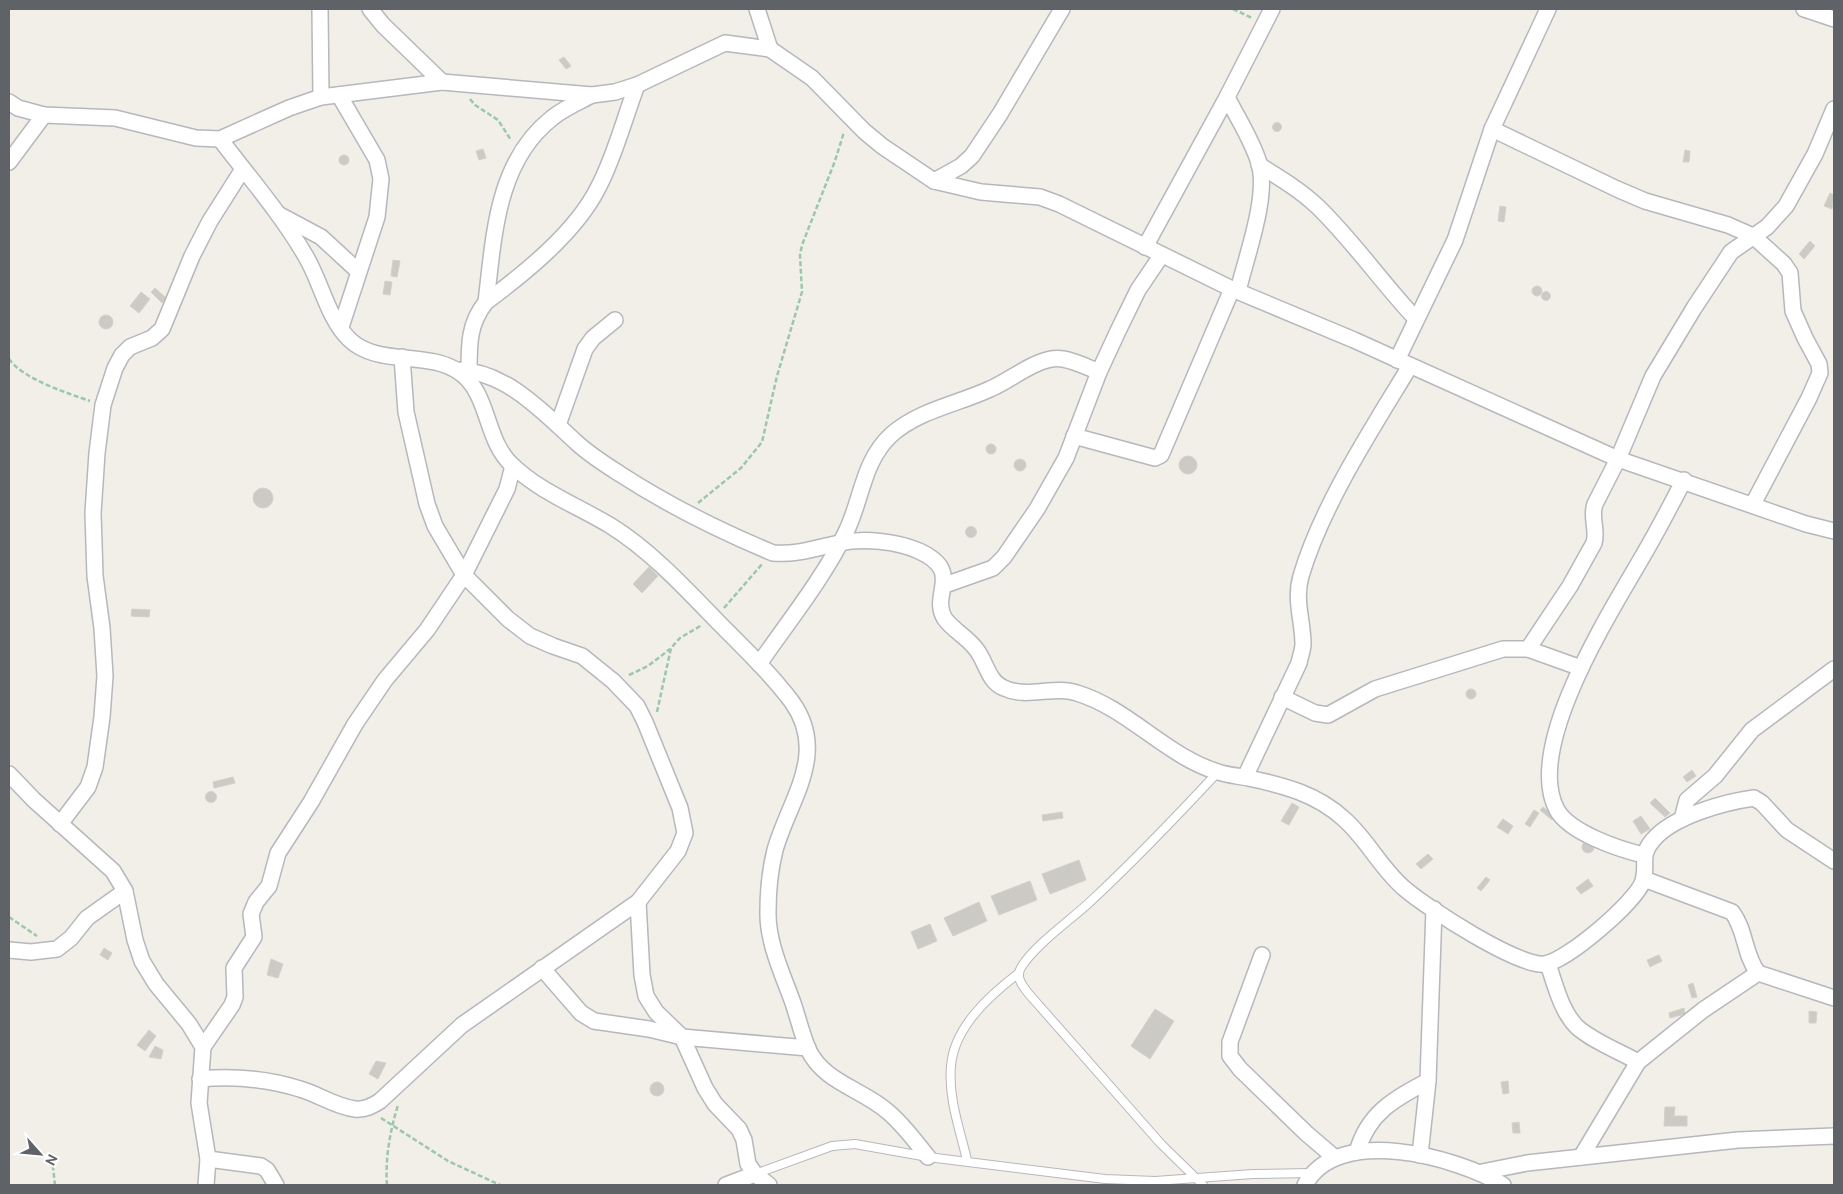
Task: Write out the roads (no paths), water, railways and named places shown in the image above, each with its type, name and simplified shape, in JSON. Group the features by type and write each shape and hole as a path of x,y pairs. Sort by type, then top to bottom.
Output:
{"street":[{"path":"320,9 321,97"},
{"path":"370,9 382,26 442,82"},
{"path":"757,9 770,49"},
{"path":"934,181 961,166 972,156 1000,114 1062,9"},
{"path":"1145,247 1227,97 1272,9"},
{"path":"1245,777 1299,663 1303,645 1298,600 1301,577 1313,544 1404,363 1416,319 1455,240 1492,128 1548,9"},
{"path":"1804,9 1834,19"},
{"path":"9,102 18,108 44,115 115,118 196,138 220,139 289,108 321,97 339,94 442,82 592,95 616,92 637,85 725,43 770,49 812,78 882,146 934,181 981,192 1040,198 1091,218 1161,256 1235,290 1618,459 1684,480 1806,524 1834,531"},
{"path":"637,85 597,190 585,209 541,256 486,302 473,323 463,370 478,391 495,441 513,466 546,490 613,527 648,554 759,664 794,705 804,726 806,766 799,791 775,850 770,879 767,917 776,956 808,1048 816,1063 832,1077 888,1111 928,1157"},
{"path":"339,94 377,160 381,179 377,217 341,327"},
{"path":"486,302 499,206 521,153 534,135 552,118 592,95"},
{"path":"1074,436 1155,458 1162,455 1235,290 1258,210 1262,177 1259,165 1254,149 1227,97"},
{"path":"1528,649 1570,586 1594,543 1596,536 1592,511 1618,459 1653,376 1694,308 1731,252 1767,228 1786,206 1815,154 1834,109"},
{"path":"9,162 44,115"},
{"path":"1492,128 1617,189 1645,200 1728,225 1753,236 1784,264 1790,273 1793,310 1805,338 1820,364 1820,373 1809,398 1752,504"},
{"path":"220,139 278,214 305,254 341,327 349,339 361,348 463,370 501,382 531,402 579,445 619,474 686,512 772,553 791,555 841,543 878,542 904,546 921,552 934,561 942,570 945,585 941,609 945,619 976,649 994,682 1004,689 1024,693 1053,690 1075,692 1095,700 1190,759 1218,772 1300,791 1322,803 1345,820 1386,870 1405,889 1434,909 1516,958 1532,964 1548,964 1566,954 1612,919 1632,898 1644,879 1643,855 1654,839 1682,819 1754,798 1787,830 1834,861"},
{"path":"1259,165 1296,188 1336,225 1385,286 1416,319"},
{"path":"60,824 88,787 95,767 102,717 105,676 102,628 95,576 92,513 96,453 103,405 114,368 122,356 130,347 152,338 162,329 192,256 210,221 243,169"},
{"path":"278,214 321,237 358,271"},
{"path":"945,585 993,568 1004,557 1053,482 1074,436 1099,372 1138,290 1161,256"},
{"path":"558,425 585,349 593,338 615,320"},
{"path":"200,1079 236,1078 271,1082 300,1089 354,1109 368,1109 380,1101 462,1025 638,902 678,851 685,833 684,819 646,722 637,706 613,681 582,656 530,636 508,618 464,575 436,526 427,504 406,412 402,357"},
{"path":"759,664 841,543 852,518 865,476 875,456 891,436 909,422 988,390 1049,360 1061,359 1099,372"},
{"path":"206,1185 208,1159 200,1122 200,1079 203,1048 227,1015 235,997 234,968 254,937 251,914 256,902 269,886 278,853 307,809 355,724 385,680 427,630 464,575 507,489 513,466"},
{"path":"1643,855 1624,850 1568,823 1558,811 1552,797 1550,774 1553,745 1581,668 1684,480"},
{"path":"1282,697 1315,712 1328,715 1375,689 1503,649 1528,649 1581,668"},
{"path":"1682,819 1687,800 1715,776 1752,730 1834,669"},
{"path":"9,774 60,824 113,871 126,891 135,940 142,961 156,984 190,1024 203,1048"},
{"path":"1644,879 1732,912 1739,921 1752,965 1758,973 1834,998"},
{"path":"9,950 31,952 57,950 71,938 87,918 126,891"},
{"path":"638,902 642,975 646,996 656,1012 682,1037 705,1088 715,1104 738,1129 744,1140 748,1164 755,1174 769,1185"},
{"path":"1420,1155 1428,1080 1434,909"},
{"path":"1262,955 1230,1042 1230,1056 1240,1070 1274,1104 1334,1157"},
{"path":"1548,964 1556,990 1567,1013 1578,1027 1638,1062"},
{"path":"542,968 581,1013 594,1021 649,1029 682,1037 808,1048"},
{"path":"1581,1157 1638,1062 1703,1010 1758,973"},
{"path":"1356,1152 1361,1135 1375,1116 1403,1094 1428,1080"},
{"path":"1482,1172 1527,1163 1738,1140 1834,1136"},
{"path":"1308,1179 1334,1157 1356,1152 1420,1155 1482,1172 1503,1185"},
{"path":"208,1159 261,1166 267,1170 276,1185"},
{"path":"726,1185 755,1174"}],"lane":[{"path":"967,1160 952,1092 951,1065 960,1039 977,1011 997,989 1019,973 1030,956 1163,832 1218,772"},
{"path":"1019,973 1020,981 1028,993 1161,1144 1203,1185"},
{"path":"755,1174 832,1146 855,1144 928,1157 967,1160 1105,1180 1155,1181 1253,1174 1308,1179"}]}
